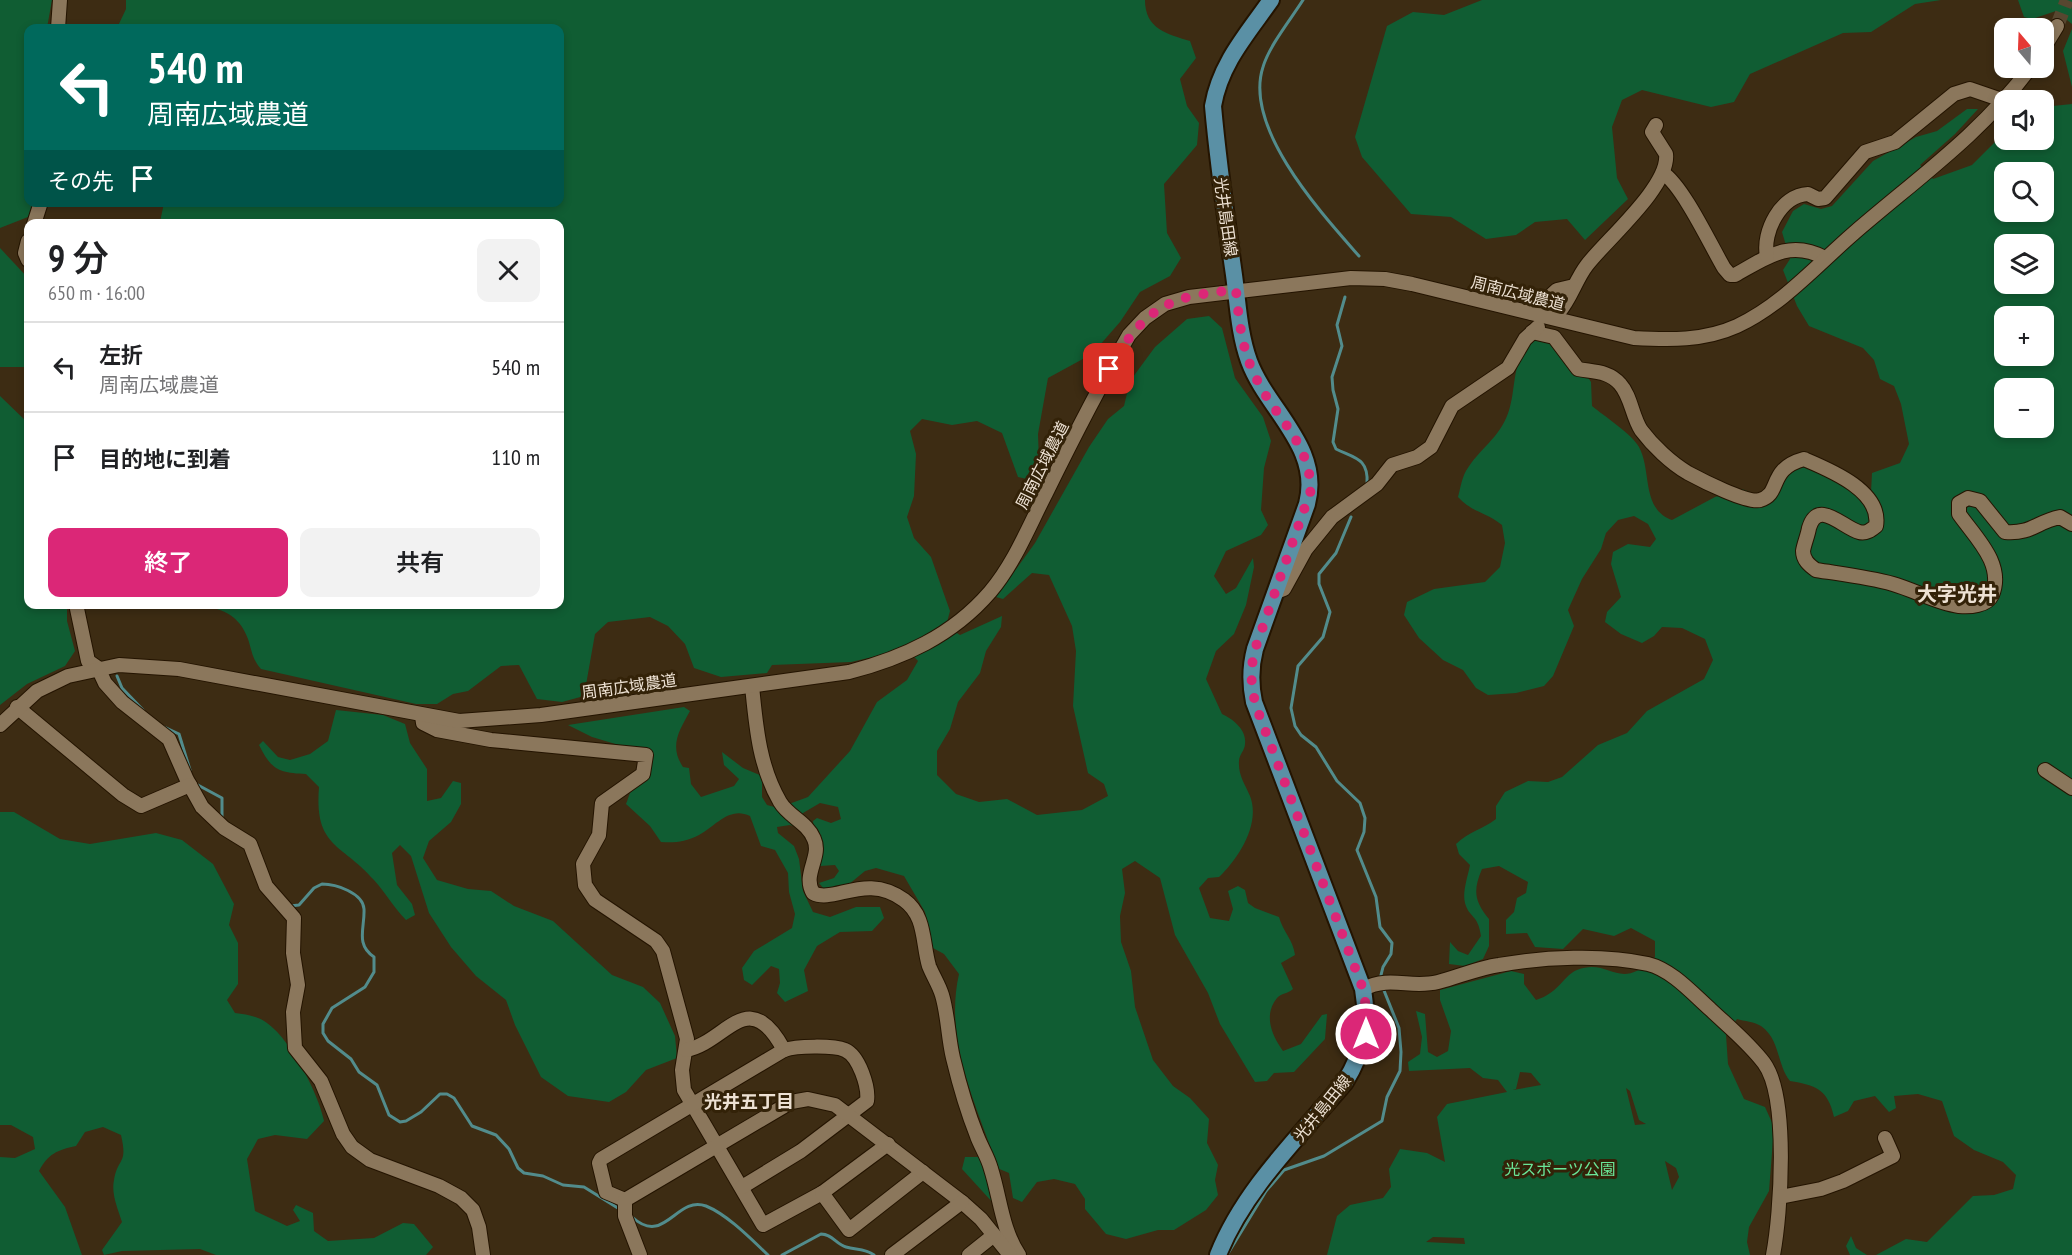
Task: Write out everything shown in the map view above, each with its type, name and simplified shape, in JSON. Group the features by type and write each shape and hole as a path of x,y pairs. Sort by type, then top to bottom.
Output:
{"main road":[{"name":"光井島田線","path":"1218,1255 1239,1214 1257,1188 1345,1082 1356,1064 1366,1034 1367,1014 1363,989 1254,702 1250,669 1263,624 1311,490 1310,470 1296,437 1266,396 1252,368 1242,338 1217,154 1213,106 1217,85 1224,68 1271,0"}],"street":[{"path":"58,24 60,0"},
{"path":"2054,30 2056,26"},
{"name":"周南広域農道","path":"2011,90 2021,78"},
{"path":"1767,256 1766,242 1771,227 1782,208 1790,200 1800,194 1825,198 1865,152 1895,142 1954,94 1970,89 1994,97"},
{"name":"周南広域農道","path":"0,725 17,707 47,686 68,676 98,668 143,665 179,669 422,716 459,721 496,720 752,686 849,672 882,663 916,650 964,617 989,593 1005,572 1129,335 1145,318 1165,304 1189,297 1317,280 1385,279 1634,338 1673,340 1709,335 1736,327 1765,310 1968,134 1994,108"},
{"path":"1559,312 1566,304 1585,267 1629,220 1664,173 1666,154 1652,132 1656,125"},
{"path":"1664,173 1687,204 1730,275 1735,275 1767,256 1797,248 1825,258"},
{"path":"1532,313 1557,290 1574,286"},
{"path":"1276,592 1284,589 1306,549 1332,517 1377,484 1392,465 1417,457 1431,447 1452,406 1508,368 1537,328 1554,337 1578,369 1600,372 1622,385 1642,430 1669,459 1688,473 1745,499 1759,501 1770,495 1779,472 1789,463 1804,459 1865,494 1877,519 1876,526 1868,532 1859,532 1827,514 1819,515 1811,521 1803,553 1806,562 1816,570 1891,583 1958,606 1979,605 1989,599 1996,585 1995,571 1978,537 1959,514 1959,503 1968,498 1980,501 2005,532 2023,533 2048,520 2060,517 2072,524"},
{"path":"77,609 88,661 98,668 105,682 122,702 169,739 202,807 215,821 250,844 266,886 294,918 293,953 298,985 293,1012 295,1048 321,1081 352,1147 370,1160 439,1185 461,1198 473,1210 479,1227 483,1255"},
{"path":"752,686 763,764 780,802 808,829 816,844 808,875 813,893 818,895 874,887 891,892 905,901 914,909 920,921 930,967 941,993 955,1063 977,1135 991,1169 1013,1247 1019,1255"},
{"path":"17,707 123,795 141,806 190,784"},
{"path":"422,716 423,723 437,730 491,740 646,754 643,774 602,803 599,836 582,872 587,891 595,900 656,941 663,951 684,1027 686,1050 682,1070 684,1090 764,1225 822,1193 888,1144"},
{"path":"2045,770 2072,788"},
{"path":"1363,989 1386,981 1436,983 1497,965 1526,961 1593,959 1651,965 1671,975 1701,1000 1765,1064 1773,1081 1778,1104 1780,1197 1773,1255"},
{"path":"686,1050 745,1018 759,1021 770,1028 784,1050"},
{"path":"640,1255 625,1208 606,1192 599,1163 601,1159 784,1050 807,1047 845,1050 854,1057 868,1094 867,1101 801,1151 742,1187"},
{"path":"625,1208 717,1146 791,1102 808,1099 835,1105 888,1144 962,1202 1010,1255"},
{"path":"1780,1197 1821,1189 1843,1181 1893,1156 1885,1138"},
{"path":"822,1193 849,1230 923,1172"},
{"path":"892,1255 962,1202"},
{"path":"969,1255 994,1235"}],"green space":[{"path":"0,0 52,0 48,24 24,24 24,207 33,207 28,217 0,228"},
{"path":"126,0 1145,0 1146,10 1153,24 1166,33 1190,41 1196,58 1180,79 1187,106 1199,123 1197,145 1164,184 1167,233 1181,258 1170,276 1140,292 1120,322 1092,354 1048,378 1038,434 1039,463 1027,479 1018,477 1002,433 977,421 952,425 922,419 910,431 916,454 914,496 907,517 914,538 931,557 950,611 946,626 960,635 1002,616 1001,627 986,651 980,673 958,702 950,729 937,751 937,775 956,794 979,802 1007,799 1037,815 1082,810 1108,796 1104,784 1088,773 1073,706 1076,651 1072,626 1049,575 1032,573 1003,599 996,597 1035,543 1089,447 1108,419 1124,406 1130,381 1155,347 1187,319 1209,316 1222,328 1235,378 1263,417 1271,441 1264,468 1261,510 1268,525 1261,535 1226,551 1214,576 1226,594 1236,588 1253,558 1254,567 1246,605 1234,634 1216,651 1206,679 1222,714 1235,722 1244,734 1245,746 1239,759 1239,766 1253,807 1250,829 1240,851 1219,877 1208,878 1199,888 1210,918 1229,921 1233,909 1228,891 1238,886 1245,890 1248,903 1279,917 1295,955 1281,963 1293,989 1280,995 1270,1011 1275,1039 1283,1051 1301,1044 1322,1015 1327,1014 1325,1039 1294,1072 1274,1073 1267,1081 1255,1082 1220,1024 1208,993 1175,935 1160,878 1135,861 1122,869 1125,893 1120,916 1121,942 1131,971 1135,1007 1153,1060 1173,1086 1190,1098 1209,1119 1207,1143 1218,1165 1215,1180 1218,1195 1206,1210 1174,1230 1158,1230 1126,1239 1106,1234 1085,1209 1085,1199 1075,1184 1054,1179 1037,1182 1022,1202 1013,1198 1009,1173 997,1168 994,1204 962,1169 965,1157 982,1157 992,1151 962,1064 955,1020 959,974 944,954 933,948 925,912 904,876 876,868 865,871 848,885 824,889 819,883 834,878 839,871 835,865 820,866 817,862 813,821 817,818 831,823 841,819 838,807 820,803 803,813 799,828 790,825 777,827 778,833 794,846 799,859 803,891 813,912 830,917 856,907 880,907 884,918 872,931 840,932 817,946 804,970 808,991 785,1002 777,993 780,983 779,969 771,966 752,985 744,980 742,968 754,951 792,928 795,914 789,892 788,873 775,850 761,846 750,816 736,813 729,815 694,837 680,842 661,842 650,826 626,804 631,791 650,772 649,754 592,737 568,725 684,707 690,711 679,732 677,752 683,767 689,768 691,784 701,797 734,786 739,779 724,765 722,752 743,768 762,776 762,797 767,805 778,808 808,797 850,751 877,702 907,680 918,661 907,649 851,662 772,665 767,673 721,677 694,668 685,644 668,626 650,617 608,622 595,634 584,696 562,702 537,699 519,665 501,666 468,691 453,694 437,704 416,704 261,669 240,624 218,609 564,609 564,219 161,219 163,207 564,207 564,24 119,24 126,9"},
{"path":"1482,0 1941,0 1915,4 1871,32 1843,33 1750,74 1734,102 1711,107 1642,90 1622,100 1612,127 1617,178 1628,199 1585,240 1567,219 1535,222 1516,235 1486,239 1451,217 1411,214 1362,157 1355,137 1387,26 1413,12 1444,15"},
{"path":"2018,0 2072,0 2072,24 2056,11 2035,18 2024,17"},
{"path":"2072,29 2072,87 2063,51"},
{"name":"光スポーツ公園","path":"2072,104 2072,1255 1876,1255 1906,1239 1927,1242 1973,1196 1994,1195 2013,1189 2016,1175 2003,1162 1974,1150 1954,1136 1942,1101 1918,1094 1894,1096 1896,1108 1889,1112 1875,1096 1854,1101 1848,1111 1834,1117 1824,1094 1807,1084 1790,1081 1767,1031 1759,1025 1737,1019 1726,1035 1728,1064 1744,1099 1765,1107 1774,1127 1769,1191 1749,1227 1747,1242 1750,1255 1327,1255 1337,1216 1350,1205 1383,1198 1391,1187 1389,1169 1400,1149 1427,1153 1445,1162 1437,1117 1447,1104 1507,1092 1498,1080 1483,1078 1470,1068 1409,1071 1408,1062 1420,1054 1422,1037 1416,1011 1425,1014 1428,1052 1437,1057 1448,1051 1451,1031 1440,1000 1440,990 1511,971 1524,974 1524,984 1536,1000 1556,989 1572,972 1577,970 1589,967 1623,974 1632,973 1655,957 1655,941 1631,928 1614,936 1583,929 1563,949 1535,947 1527,933 1506,934 1506,920 1514,912 1517,898 1526,893 1528,882 1499,866 1482,869 1477,883 1476,895 1480,907 1489,919 1489,946 1483,959 1465,966 1449,964 1450,942 1458,951 1468,955 1481,936 1478,924 1464,899 1470,865 1459,854 1456,844 1465,836 1496,819 1496,806 1505,792 1528,781 1548,782 1562,777 1598,745 1627,733 1647,711 1704,679 1713,660 1705,639 1682,628 1662,627 1654,636 1642,643 1621,634 1605,622 1607,612 1621,597 1611,564 1613,552 1628,544 1650,547 1656,539 1648,524 1634,516 1618,520 1606,533 1601,549 1582,579 1568,610 1574,626 1553,676 1544,686 1516,693 1488,695 1476,688 1463,670 1443,660 1419,638 1404,615 1407,602 1434,589 1485,582 1500,567 1505,543 1502,525 1458,497 1463,478 1469,467 1498,433 1507,416 1522,353 1538,337 1555,342 1587,376 1591,382 1592,406 1624,431 1639,447 1651,498 1662,515 1672,520 1715,497 1742,489 1771,500 1785,474 1795,466 1813,468 1871,492 1872,473 1900,463 1909,444 1901,404 1894,386 1880,379 1874,360 1863,348 1809,326 1797,306 1783,270 1790,259 1782,232 1793,211 1804,204 1821,209 1832,206 1873,161 1916,137 1937,131 1967,109 1978,109 1955,134 1920,165 1933,179 1972,165 1994,143 1994,150 2054,150 2054,106","holes":["1520,1072 1531,1073 1541,1085 1513,1090 1516,1089","1626,1088 1630,1091 1639,1120 1646,1124 1635,1125","1665,1161 1676,1168 1679,1177 1672,1190","1433,1237 1464,1238 1465,1244 1426,1242"]},
{"path":"0,248 24,274 24,367 0,367"},
{"path":"0,396 24,419 24,609 67,609 67,621 75,651 65,666 27,684 0,705"},
{"path":"336,710 383,715 405,724 410,743 427,769 427,801 441,798 453,781 461,783 461,804 451,822 429,841 423,858 437,880 468,889 491,891 514,906 553,921 612,975 643,987 660,1003 675,1036 677,1058 646,1070 626,1092 609,1102 568,1096 541,1077 515,1025 506,1000 476,976 451,947 429,913 411,856 400,845 392,853 397,885 412,904 415,915 406,920 374,880 326,833 321,822 319,787 306,774 282,771 267,760 259,745 263,741 278,757 290,760 310,754 328,741"},
{"path":"0,812 14,812 60,839 90,844 156,833 182,840 213,864 234,904 229,925 238,943 238,984 227,1000 235,1013 250,1015 269,1024 290,1048 316,1095 324,1121 307,1139 275,1135 258,1139 247,1159 255,1211 287,1226 300,1221 293,1210 296,1205 313,1213 314,1231 328,1241 374,1238 403,1223 414,1224 433,1247 426,1255 216,1255 200,1249 122,1251 104,1255 102,1250 122,1222 115,1201 113,1185 123,1156 123,1145 121,1135 103,1127 85,1132 76,1146 54,1154 46,1160 39,1171 65,1207 82,1255 0,1255 0,1157 15,1158 35,1149 33,1137 11,1125 0,1125"},
{"path":"1851,1236 1856,1248 1867,1255 1850,1255 1846,1246"}],"waterway":[{"path":"1303,0 1275,42 1263,67 1260,91 1264,116 1275,143 1290,169 1307,194 1359,256"},
{"path":"1345,297 1337,325 1342,346 1332,377 1338,409 1333,442 1336,449 1363,464 1366,469 1367,484"},
{"path":"1351,517 1336,553 1319,574 1319,584 1330,612 1323,637 1298,666 1291,708 1295,726 1301,735 1316,747 1337,781 1360,803 1365,818 1364,832 1357,850 1376,897 1380,927 1392,943 1391,954 1383,967 1380,979"},
{"path":"117,676 122,688 143,710"},
{"path":"162,726 179,734 190,770"},
{"path":"196,784 222,798 222,819"},
{"path":"290,906 299,905 314,888 322,884 348,891 359,898 362,903 364,909 363,941 368,952 374,957 374,972 365,987 332,1008 323,1024 323,1033 328,1041 351,1059 359,1072 377,1085 389,1115 400,1122 406,1121 421,1112 440,1094 447,1094 454,1098 472,1126 496,1135 509,1149 518,1168 524,1173 543,1176 563,1185 584,1187 621,1210"},
{"path":"1227,1255 1266,1191 1284,1170 1324,1156 1382,1121 1387,1097 1400,1071 1401,1052 1399,1028 1383,988"},
{"path":"632,1217 643,1225 653,1226 662,1224 686,1207 706,1206 731,1221 768,1255"},
{"path":"782,1255 821,1234 846,1247 864,1250 874,1255"}],"tunnel":[{"path":"2057,26 2067,0"}],"district":[{"name":"大字光井","path":"1957,594"},
{"name":"光井五丁目","path":"749,1101"}],"route":[{"path":"1109,369 1129,335 1145,318 1165,304 1213,292 1236,290 1242,338 1255,377 1304,452 1310,470 1311,490 1255,649 1250,669 1251,687 1254,702 1363,989 1367,1014 1366,1034"}]}
